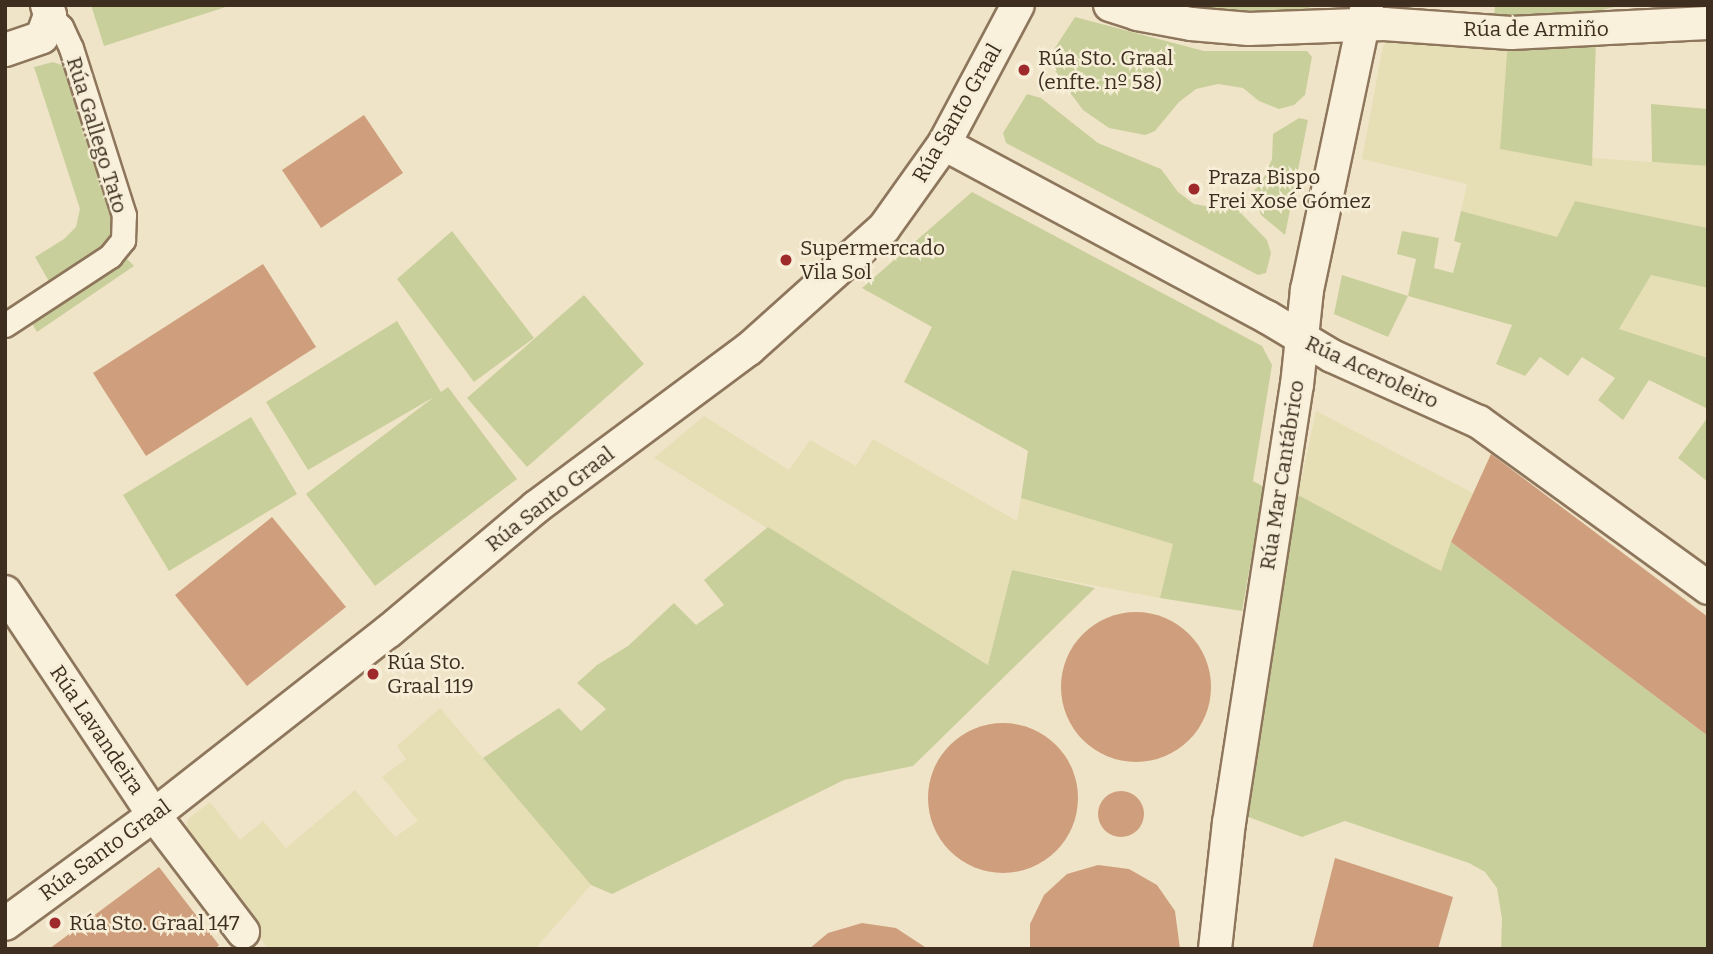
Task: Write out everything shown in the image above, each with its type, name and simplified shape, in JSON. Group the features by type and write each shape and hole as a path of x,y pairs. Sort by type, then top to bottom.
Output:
{"street":[{"name":"Rúa Santo Graal","path":"5,924 153,815 388,631 536,507 749,349 884,229 944,144 1018,5"},
{"name":"Rúa de Armiño","path":"1110,5 1137,14 1191,24 1249,29 1365,15 1511,33 1708,23"},
{"name":"Rúa Mar Cantábrico","path":"1215,949 1229,823 1302,339 1307,290 1365,15"},
{"path":"5,50 46,19"},
{"name":"Rúa Gallego Tato","path":"5,325 110,256 123,240 124,215 71,48 61,27 46,19"},
{"name":"Rúa Aceroleiro","path":"944,144 1267,317 1332,356 1479,422 1708,588"},
{"name":"Rúa Lavandeira","path":"5,592 153,815 243,932"}],"shaded area":[{"path":"1392,37 1508,40 1592,165 1592,158 1708,166 1708,228 1575,201 1557,238 1461,211 1467,184 1362,159 1383,46"},
{"path":"1651,275 1708,288 1708,358 1619,329"},
{"path":"1316,411 1473,493 1441,571 1298,495"},
{"path":"704,416 789,470 810,440 856,466 873,439 1017,521 1021,498 1173,544 1160,598 1012,570 989,665 654,458"},
{"path":"440,708 591,885 535,949 268,949 186,828 188,819 210,802 240,840 263,821 286,848 355,790 395,837 418,821 382,777 406,759 397,746"}],"green space":[{"path":"91,5 232,5 104,46"},
{"path":"1183,5 1311,5 1305,13 1213,10"},
{"path":"1495,5 1622,5 1556,22 1494,17"},
{"path":"1075,17 1204,51 1307,51 1312,57 1305,95 1294,105 1279,109 1259,101 1243,88 1218,84 1196,89 1179,102 1155,131 1145,135 1109,128 1083,110 1056,74 1053,51"},
{"path":"1508,40 1596,40 1592,166 1500,149"},
{"path":"53,62 64,66 71,76 114,208 114,229 102,250 51,285 35,257 64,239 76,227 80,209 34,67"},
{"path":"1027,94 1041,98 1098,143 1161,169 1178,192 1194,204 1223,209 1234,206 1267,240 1271,253 1266,273 1258,275 1006,143 1003,133"},
{"path":"1651,104 1708,109 1708,166 1652,162"},
{"path":"1299,118 1308,120 1285,235 1261,215 1252,192 1261,184 1272,159 1273,134"},
{"path":"972,192 1262,346 1272,365 1253,481 1264,487 1242,611 1160,598 1173,544 1021,498 1028,451 904,382 932,327 862,288"},
{"path":"1575,201 1708,228 1708,288 1651,275 1619,329 1708,358 1708,409 1649,380 1623,420 1598,400 1615,378 1582,357 1568,376 1540,357 1525,376 1496,364 1512,325 1408,296 1416,259 1397,254 1402,231 1439,238 1434,268 1453,273 1461,243 1454,241 1461,211 1557,237"},
{"path":"452,231 534,338 474,382 397,279"},
{"path":"126,258 134,266 37,332 29,318 113,260"},
{"path":"1342,275 1408,296 1388,337 1334,314"},
{"path":"584,295 644,364 527,467 467,398"},
{"path":"397,321 441,392 448,387 517,479 375,586 306,494 434,397 308,470 266,402"},
{"path":"251,417 297,494 169,571 123,495"},
{"path":"1708,417 1708,482 1678,458"},
{"path":"1298,495 1441,571 1451,542 1708,736 1708,949 1501,949 1502,919 1497,888 1485,872 1469,863 1345,821 1302,837 1246,816 1261,700"},
{"path":"768,527 988,665 1012,570 1095,588 913,766 844,780 612,894 591,885 483,758 559,708 581,731 606,709 577,683 597,665 628,646 674,603 696,625 724,605 704,580"}],"building":[{"path":"364,115 403,173 321,228 282,170"},
{"path":"263,264 316,347 146,456 93,373"},
{"path":"1491,454 1708,617 1708,736 1451,542"},
{"path":"272,517 346,607 247,686 175,595"},
{"path":"1136,612 1165,618 1189,634 1205,658 1211,687 1205,716 1189,740 1165,756 1136,762 1107,756 1083,740 1067,716 1061,687 1067,658 1083,634 1107,618"},
{"path":"1003,723 1032,729 1056,745 1072,769 1078,798 1072,827 1056,851 1032,867 1003,873 974,867 950,851 934,827 928,798 934,769 950,745 974,729"},
{"path":"1121,791 1137,798 1144,814 1137,830 1121,837 1105,830 1098,814 1105,798"},
{"path":"1335,858 1453,897 1438,949 1312,949"},
{"path":"1098,865 1129,869 1157,885 1175,911 1180,949 1030,949 1030,924 1044,895 1067,874"},
{"path":"159,867 219,945 215,949 49,949"},
{"path":"862,923 896,928 928,949 809,949 828,933"}],"place":[{"name":"Rúa Sto. Graal (enfte. nº 58)","path":"1024,70"},
{"name":"Praza Bispo Frei Xosé Gómez","path":"1194,189"},
{"name":"Supermercado Vila Sol","path":"786,260"},
{"name":"Rúa Sto. Graal 119","path":"373,674"},
{"name":"Rúa Sto. Graal 147","path":"55,923"}]}
